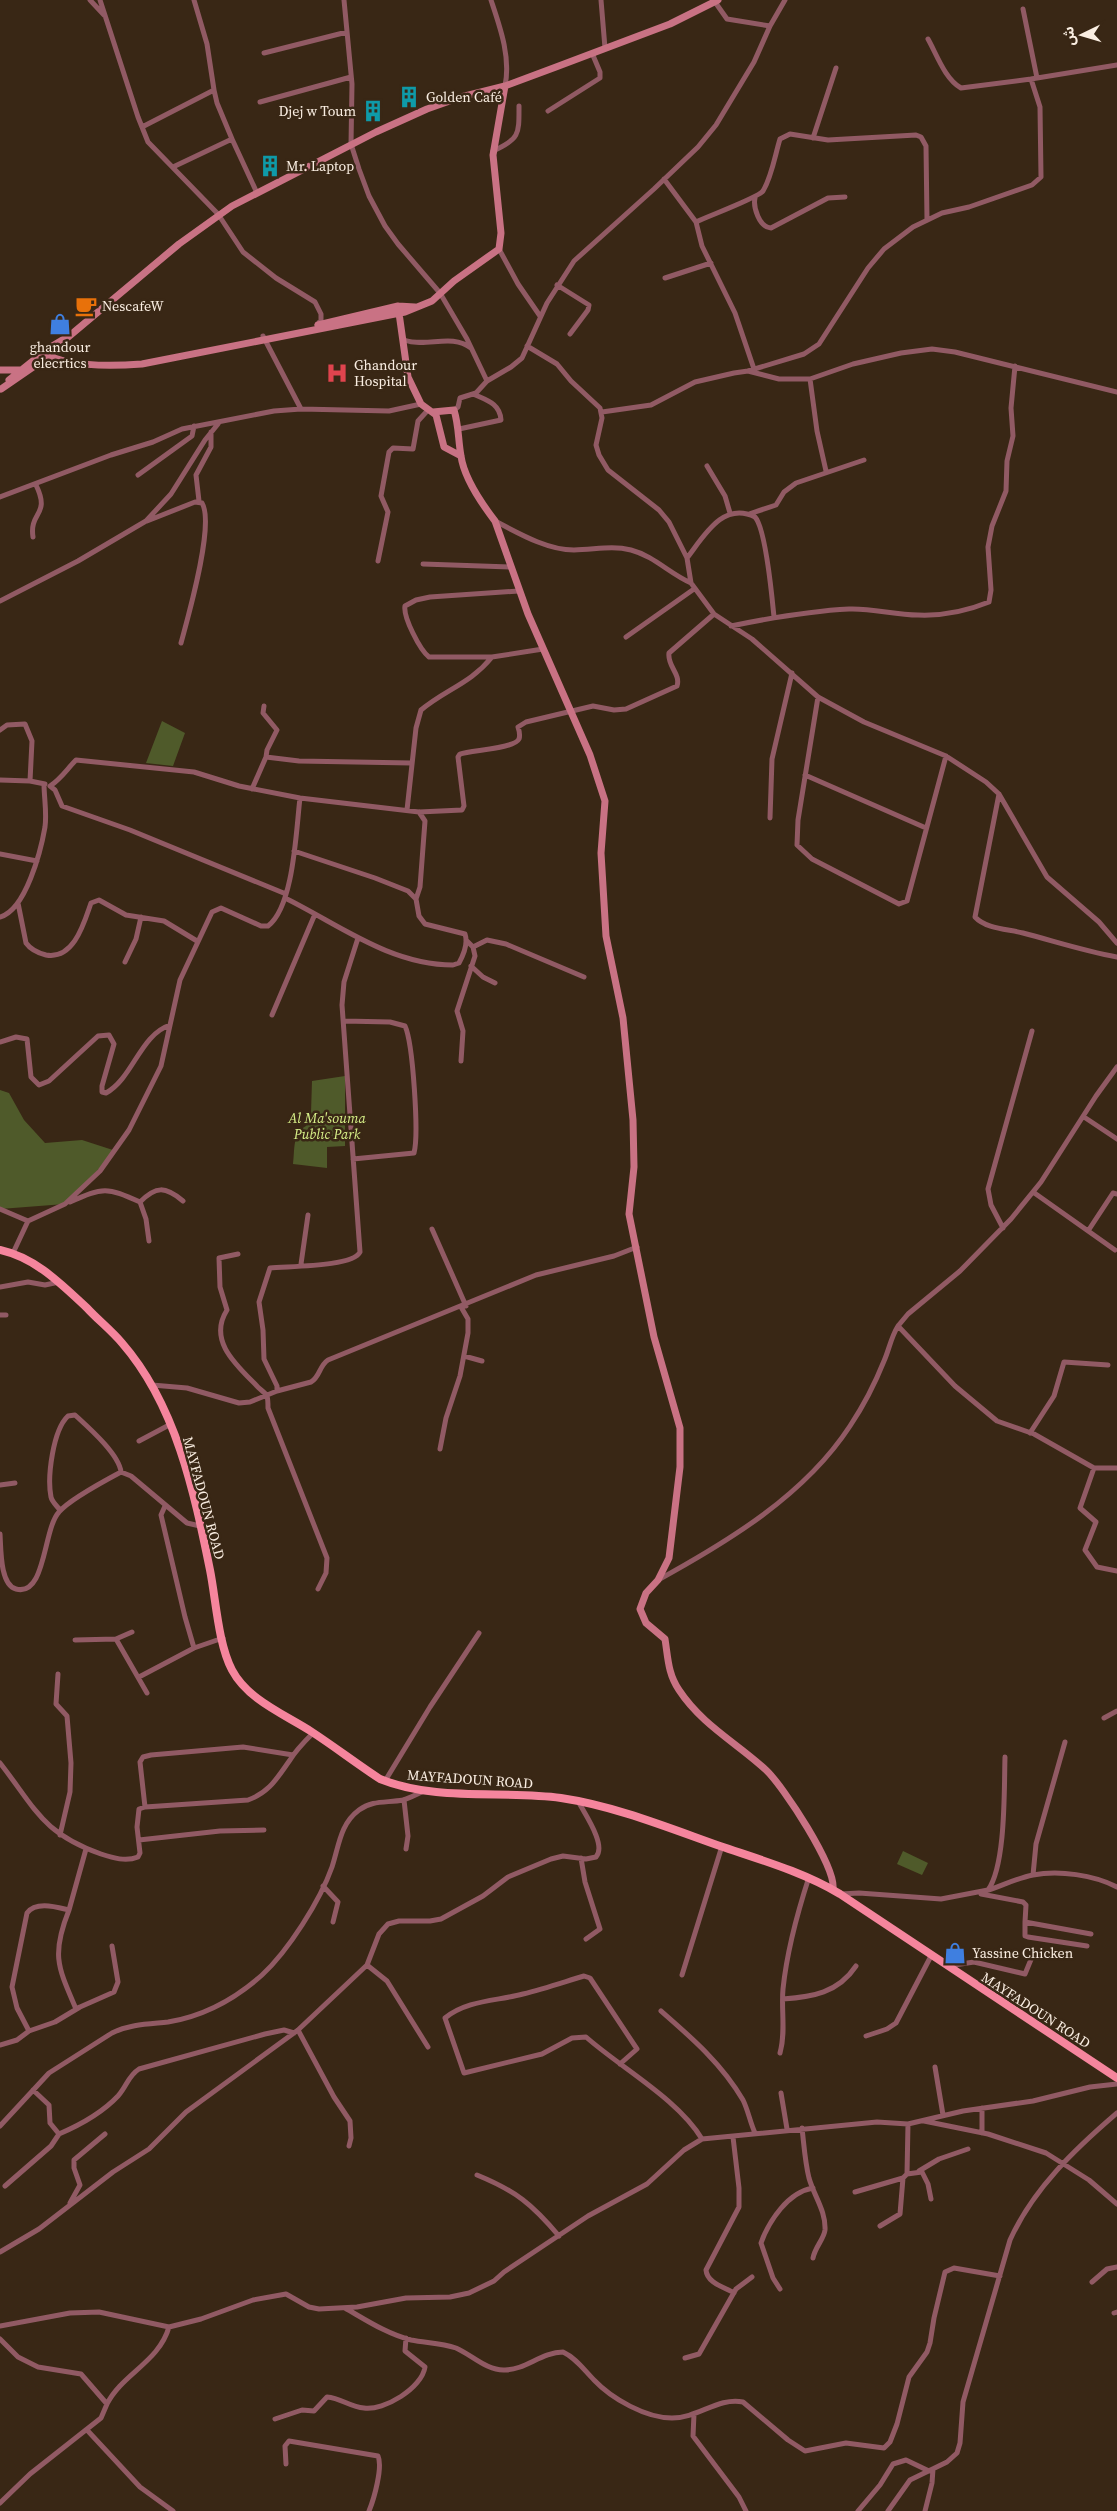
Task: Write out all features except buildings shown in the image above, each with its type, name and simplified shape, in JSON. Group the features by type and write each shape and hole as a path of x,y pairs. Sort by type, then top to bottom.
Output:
{"main road":[{"name":"MAYFADOUN ROAD","path":"0,1250 13,1253 33,1263 60,1282 121,1342 152,1386 171,1424 186,1471 200,1526 222,1638 232,1668 245,1687 385,1781 424,1790 550,1797 578,1801 640,1818 809,1877 836,1891 1117,2078"}],"street":[{"path":"90,0 106,17"},
{"path":"100,0 142,127 154,149 218,214 243,252 276,278 315,302 320,309 322,325"},
{"path":"194,0 207,44 214,90 232,139 257,193"},
{"path":"344,0 352,77 351,144 369,196 385,226 398,244 440,293 487,381"},
{"path":"491,0 507,65 493,150 493,174 500,233 499,249 518,284 540,316"},
{"path":"601,0 605,48"},
{"path":"378,561 388,512 381,496 389,452 393,448 413,449 418,421 430,411 454,410 458,407 462,397 473,394 487,381 517,363 557,285 574,261 698,147 716,125 754,62 784,0"},
{"path":"0,389 67,338 218,214 351,144 447,101 505,86 670,24 716,1 721,14 727,19 770,26"},
{"path":"602,412 651,405 694,382 723,374 751,370 804,354 819,344 859,280 884,249 913,227 942,213 969,207 1039,180 1042,170 1040,107 1023,9"},
{"path":"264,53 347,32"},
{"path":"928,39 948,76 961,88 1117,65"},
{"path":"548,111 600,78 600,72 592,53"},
{"path":"813,138 836,68"},
{"path":"260,102 352,77"},
{"path":"142,127 214,90"},
{"path":"493,150 516,138 518,133 519,106"},
{"path":"845,197 828,198 771,228 764,226 754,204 762,191 780,139 784,135 790,134 828,140 916,135 921,137 926,146 927,220"},
{"path":"173,167 232,139"},
{"path":"664,178 696,222 702,246 735,313 751,370"},
{"path":"696,222 737,203 756,198"},
{"path":"46,354 65,361 104,365 142,364 322,325 397,312 429,303 499,249"},
{"path":"665,278 711,263"},
{"path":"557,285 569,290 589,305 588,310 570,334"},
{"path":"397,312 404,340 408,377 421,404 430,411 440,427 444,447 461,456"},
{"path":"262,338 301,409"},
{"path":"404,340 419,344 457,341 471,348"},
{"path":"527,346 557,364 571,381 597,404 602,412 596,445 605,466 665,516 687,558 691,583 714,614 752,638 818,697 864,722 946,756 968,768 999,794 1048,877 1099,922 1117,942"},
{"path":"751,370 779,379 810,379 853,364 932,349 955,352 1117,392"},
{"path":"731,626 774,617 850,609 918,615 937,614 960,611 989,602 991,590 989,537 1006,491 1007,461 1013,436 1011,408 1015,366"},
{"path":"0,371 23,372"},
{"path":"810,379 817,431 826,471"},
{"path":"460,429 501,420 497,406 489,400 473,394"},
{"path":"0,497 194,426 218,424 274,411 301,409 389,411 421,404"},
{"path":"454,410 460,429 461,456 474,488 495,521 519,591 597,772 605,801 605,824 601,853 606,936 623,1018 630,1071 634,1167 629,1214 654,1337 680,1428 680,1467 669,1558 658,1580 646,1593 640,1609 646,1623 665,1639 667,1660 672,1679 697,1713 714,1730 768,1772 779,1785 821,1851 836,1891 941,1899 978,1893 1033,1875 1095,1878 1117,1887"},
{"path":"146,521 175,489 218,424"},
{"path":"138,475 192,436 194,426"},
{"path":"181,644 197,582 206,514 204,505 200,502 196,475 211,447 211,432"},
{"path":"687,558 718,520 730,513 749,514 776,505 788,488 826,471 864,460"},
{"path":"706,466 725,496 730,513"},
{"path":"33,537 33,525 43,505 43,498 36,485"},
{"path":"0,601 70,565 146,521 200,502"},
{"path":"749,514 757,520 763,541 774,617"},
{"path":"495,521 531,538 563,549 615,547 632,550 691,583"},
{"path":"422,564 510,567"},
{"path":"626,637 694,589"},
{"path":"519,591 430,597 409,602 405,606 405,615 424,652 430,657 492,657 543,649"},
{"path":"50,786 59,780 65,770 76,760 194,772 252,789 300,798 419,812 464,809 458,757 460,754 512,744 518,740 518,727 522,724 593,706 614,710 626,709 674,688 678,681 668,660 669,653 714,614"},
{"path":"407,810 417,716 421,710 468,681 492,657"},
{"path":"770,818 772,760 792,673"},
{"path":"818,697 796,841 799,848 812,859 899,904 907,901 946,756"},
{"path":"252,789 266,757 266,750 277,730 263,713 264,706"},
{"path":"0,730 7,725 19,723 25,724 30,732 32,741 30,781"},
{"path":"266,757 300,761 411,763"},
{"path":"805,774 926,828"},
{"path":"0,780 30,781 50,786 55,790 62,806 130,830 285,896 358,938 404,958 448,965 459,963 466,940"},
{"path":"0,917 9,913 18,903 37,861 45,825 44,784"},
{"path":"999,794 975,917 986,924 1050,942 1117,957"},
{"path":"65,1204 100,1171 116,1151 133,1123 161,1066 180,980 197,941 214,910 224,909 261,926 268,926 285,896 294,851 300,798"},
{"path":"419,812 425,821 420,882 416,899 419,916 425,924 459,931 464,934 466,940 473,947 475,956 457,1012 462,1030 461,1061"},
{"path":"294,851 375,878 408,891 416,899"},
{"path":"0,854 37,861"},
{"path":"18,903 26,943 30,948 46,955 61,954 73,944 92,903 95,901 104,902 126,915 164,921 197,941"},
{"path":"272,1016 316,914"},
{"path":"125,962 136,939 140,917"},
{"path":"277,1391 277,1386 264,1359 263,1330 259,1302 270,1268 301,1264 338,1264 358,1256 361,1240 353,1159 343,989 358,938"},
{"path":"473,947 487,940 506,944 584,977"},
{"path":"471,966 483,977 495,983"},
{"path":"344,1021 404,1024 408,1039 414,1095 414,1153 353,1159"},
{"path":"0,1042 16,1037 27,1039 31,1077 38,1085 45,1083 55,1076 98,1036 109,1035 114,1044 102,1086 102,1092 106,1093 121,1078 157,1033 170,1025"},
{"path":"1003,1228 991,1205 988,1189 1032,1030"},
{"path":"658,1580 691,1563 738,1534 822,1462 851,1424 878,1374 898,1326 908,1314 948,1282 1003,1228 1033,1192 1117,1068"},
{"path":"1084,1117 1117,1138"},
{"path":"1088,1231 1117,1188"},
{"path":"140,1202 153,1190 162,1189 172,1192 183,1201"},
{"path":"13,1253 28,1221 94,1192 108,1190 140,1202"},
{"path":"1033,1192 1115,1250"},
{"path":"140,1202 146,1219 149,1241"},
{"path":"0,1209 28,1221"},
{"path":"301,1264 308,1216"},
{"path":"432,1229 468,1319 460,1376 446,1418 440,1449"},
{"path":"152,1386 187,1388 239,1403 250,1402 277,1391 311,1382 316,1379 322,1364 328,1360 387,1334 536,1276 614,1256 637,1247"},
{"path":"238,1254 219,1258 220,1288 227,1310 220,1324 219,1331 222,1343 230,1356 267,1395 268,1408 327,1558 326,1573 318,1589"},
{"path":"0,1286 28,1282 45,1285 60,1282"},
{"path":"898,1326 955,1386 997,1421 1030,1433 1094,1468 1117,1468"},
{"path":"464,1356 482,1361"},
{"path":"1030,1433 1054,1396 1064,1362 1108,1365"},
{"path":"60,1510 51,1498 50,1483 57,1432 68,1416 75,1415 87,1426 119,1464 120,1472"},
{"path":"139,1441 171,1424"},
{"path":"1094,1468 1080,1508 1096,1522 1085,1550 1097,1567 1117,1571"},
{"path":"120,1472 131,1476 187,1524 200,1526"},
{"path":"0,1534 4,1574 7,1584 14,1589 28,1588 38,1580 45,1547 54,1520 60,1510 120,1472"},
{"path":"0,1485 15,1483"},
{"path":"165,1506 161,1515 194,1648"},
{"path":"75,1640 116,1639 132,1632"},
{"path":"385,1781 430,1707 479,1633"},
{"path":"139,1676 194,1648 222,1638"},
{"path":"116,1639 148,1693"},
{"path":"58,1674 56,1704 67,1716 71,1763 70,1792 60,1835"},
{"path":"1104,1718 1117,1711"},
{"path":"0,1763 50,1829 86,1849 114,1858 133,1859 138,1857 140,1853 139,1809 248,1800 268,1790 293,1755 313,1733"},
{"path":"1033,1875 1036,1844 1065,1742"},
{"path":"145,1807 140,1762 143,1758 151,1755 243,1747 293,1755"},
{"path":"988,1890 995,1881 998,1861 1003,1810 1005,1757"},
{"path":"0,2126 33,2090 57,2068 123,2028 168,2022 198,2014 236,1996 261,1976 285,1951 323,1886 332,1867 337,1845 352,1816 367,1804 404,1800 424,1790"},
{"path":"404,1800 408,1836 406,1849"},
{"path":"0,2252 39,2229 128,2162 149,2149 186,2112 296,2031 367,1965 379,1934 388,1924 399,1921 441,1919 483,1896 508,1877 551,1859 563,1856 596,1857 600,1850 594,1829 578,1801"},
{"path":"139,1840 220,1831 264,1830"},
{"path":"682,1975 722,1846"},
{"path":"76,2009 63,1979 57,1954 86,1849"},
{"path":"581,1858 584,1882 600,1929 586,1939"},
{"path":"780,2053 784,2039 783,1999 791,1934 809,1877"},
{"path":"323,1886 338,1902 333,1922"},
{"path":"978,1893 1023,1902 1026,1905 1025,1936 1087,1946"},
{"path":"29,2031 18,2008 12,1987 27,1913 30,1909 41,1906 69,1910"},
{"path":"1025,1922 1091,1934"},
{"path":"0,2045 10,2044 29,2031 55,2022 76,2009 116,1990 117,1968 112,1946"},
{"path":"866,2036 896,2023 931,1956"},
{"path":"947,1966 974,1962 1025,1974 1032,1957"},
{"path":"367,1965 387,1981 428,2047"},
{"path":"783,1999 818,1994 833,1989 842,1984 856,1966"},
{"path":"620,2064 637,2049 590,1978 584,1976 521,1995 467,2006 454,2010 445,2018 464,2073 542,2054 580,2036 586,2037 620,2064 651,2088 694,2125 702,2139"},
{"path":"661,2011 700,2046 726,2075 743,2101 755,2133"},
{"path":"5,2186 51,2146 59,2134 78,2125 113,2101 121,2093 130,2075 139,2068 265,2034 284,2030 296,2031"},
{"path":"296,2031 350,2121 351,2138 349,2146"},
{"path":"935,2067 944,2116"},
{"path":"1101,2085 1108,2082 1108,2072"},
{"path":"0,2326 70,2313 99,2312 118,2314 169,2327 201,2319 254,2300 281,2294 291,2295 309,2306 319,2309 469,2293 494,2281 604,2207 646,2184 684,2150 702,2139 733,2137 787,2129 877,2122 908,2124 1101,2085 1117,2084"},
{"path":"33,2090 49,2105 50,2124 59,2134"},
{"path":"781,2093 787,2129"},
{"path":"982,2108 982,2132"},
{"path":"888,2511 910,2480 953,2459 957,2453 960,2443 963,2402 1010,2240 1018,2221 1029,2204 1062,2165 1117,2113"},
{"path":"921,2120 982,2132 1046,2154 1089,2180 1117,2204"},
{"path":"880,2226 900,2214 905,2176 908,2124"},
{"path":"802,2128 810,2179 822,2212 825,2230 823,2238 815,2248 813,2258"},
{"path":"68,2206 80,2185 74,2168 74,2160 105,2134"},
{"path":"733,2137 740,2188 739,2207 706,2270 711,2281 734,2292"},
{"path":"855,2192 905,2176 939,2159 968,2149"},
{"path":"919,2170 925,2176 931,2198"},
{"path":"477,2175 506,2187 537,2210 559,2236"},
{"path":"780,2289 773,2278 761,2243 777,2213 798,2194 813,2188"},
{"path":"1092,2282 1107,2268 1117,2267"},
{"path":"344,2307 379,2328 406,2338 456,2348 488,2366 501,2370 510,2370 551,2353 563,2352 578,2363 607,2393 628,2405 664,2417 694,2414 727,2401 736,2401 743,2402 788,2440 805,2451 846,2443 884,2448 890,2442 897,2424 909,2377 927,2352 945,2272 954,2268 1000,2276"},
{"path":"685,2358 699,2354 738,2286 752,2277"},
{"path":"0,2503 36,2469 101,2418 114,2394 153,2357 165,2338 169,2327"},
{"path":"275,2419 302,2410 314,2411 327,2397 367,2409 384,2404 406,2393 420,2379 425,2367 405,2351 406,2338"},
{"path":"0,2339 18,2356 38,2367 81,2374 107,2404"},
{"path":"694,2414 693,2436 739,2497 746,2511"},
{"path":"87,2430 140,2487 173,2511"},
{"path":"286,2464 285,2446 289,2441 378,2456 380,2462 369,2511"},
{"path":"858,2511 898,2460 910,2461 931,2470"},
{"path":"925,2511 932,2484 931,2470"}],"green space":[{"path":"162,721 185,733 173,766 146,763"},
{"name":"Al Ma'souma Public Park","path":"345,1076 345,1146 327,1147 327,1168 293,1164 296,1138 298,1133 306,1126 311,1113 312,1081"},
{"path":"0,1090 9,1093 24,1120 45,1143 82,1140 116,1151 65,1204 0,1209"},
{"path":"903,1851 928,1863 922,1875 897,1864"}],"place":[{"name":"Golden Café","path":"409,97"},
{"name":"Djej w Toum","path":"373,111"},
{"name":"Mr. Laptop","path":"270,166"},
{"name":"NescafeW","path":"86,306"},
{"name":"ghandour elecrtics","path":"60,324"},
{"name":"Ghandour Hospital","path":"337,373"},
{"name":"Yassine Chicken","path":"955,1953"}]}
